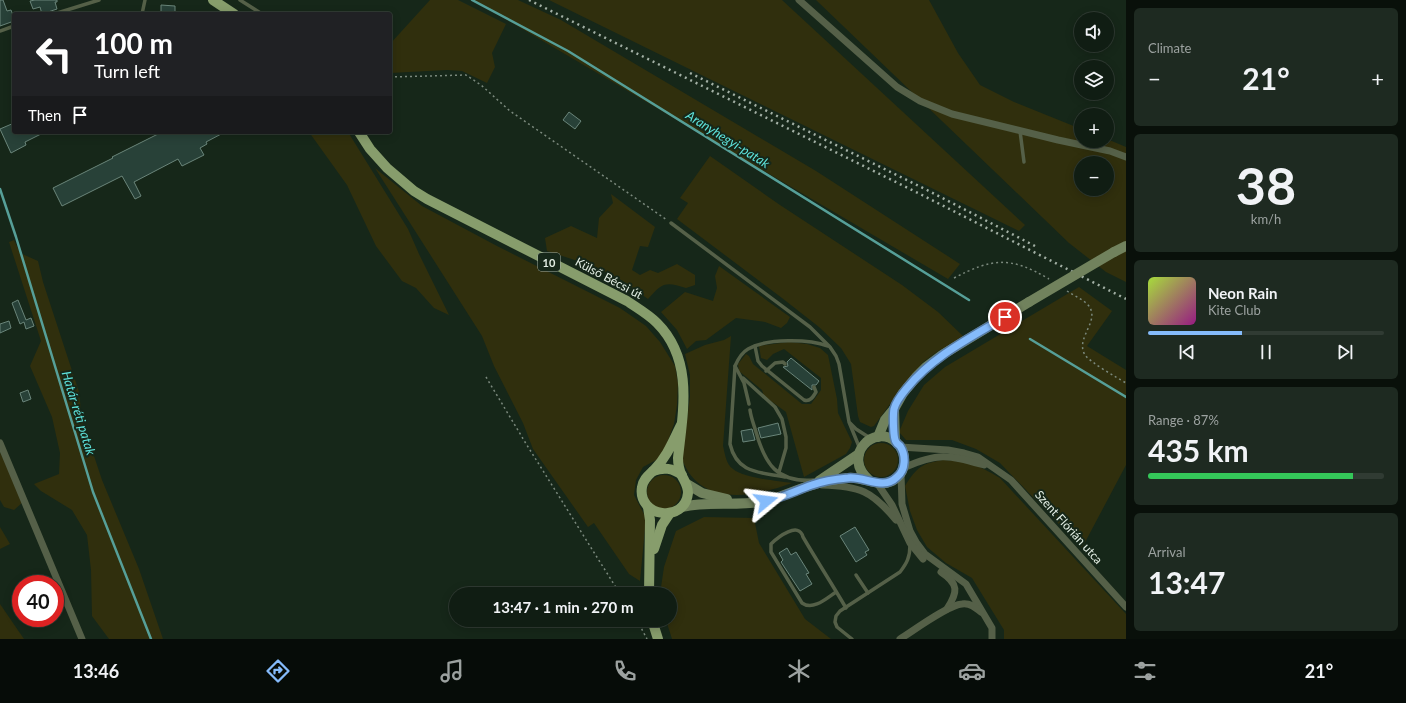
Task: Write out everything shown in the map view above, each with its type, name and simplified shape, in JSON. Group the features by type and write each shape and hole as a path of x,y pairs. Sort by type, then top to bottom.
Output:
{"main road":[{"path":"213,0 231,12"},
{"name":"Külső Bécsi út","path":"360,134 379,159 396,177 414,191 464,219 627,301 657,323 675,349 684,378 681,425"},
{"name":"10","path":"648,587 650,520 648,507 642,494 642,488 648,475 666,456 681,425"},
{"name":"10","path":"681,425 678,465 687,484"},
{"path":"653,471 660,468 668,468 675,470 682,475"},
{"path":"648,507 658,513 670,513 676,511 682,507 687,498 687,484"},
{"name":"10","path":"649,568 658,534 670,513"},
{"path":"654,627 658,639"}],"street":[{"path":"800,0 897,87 936,108 952,114 1110,151 1126,157"},
{"path":"875,438 903,393 926,367 942,355 1029,302 1126,246"},
{"path":"894,409 898,444 904,453 902,471 902,504 910,531 925,554 966,584 992,628 992,639"},
{"path":"812,485 859,452 865,443 875,438 887,438 898,444"},
{"path":"0,443 82,639"},
{"name":"Szent Flórián utca","path":"898,444 948,450 978,457 1011,480 1126,607"},
{"path":"859,452 859,468 863,475 873,481 892,505 910,543 922,557 952,581 955,590 954,598 947,609"},
{"name":"Szent Flórián utca","path":"902,471 923,459 942,456 960,458 992,467"},
{"path":"682,507 693,504 758,502 774,499 812,485 849,478 884,483 891,481 902,471"},
{"path":"687,484 702,493 743,503"},
{"path":"812,485 837,485 861,490 877,499 902,528"},
{"path":"900,639 947,609 960,604 973,605 987,618"}],"lane":[{"path":"61,12 100,0"},
{"path":"142,12 145,0"},
{"path":"240,0 259,12"},
{"path":"0,31 12,27"},
{"path":"1020,131 1024,162"},
{"path":"671,223 810,327 830,347 839,364 849,422 859,452"},
{"path":"821,479 793,479 750,471 737,461 732,454 730,444 735,366 740,356 748,349 755,346 796,340 822,344 830,347"},
{"path":"755,346 758,361 766,371 804,400 807,401 811,399 816,392 814,387"},
{"path":"766,371 775,363 782,362 786,364"},
{"path":"735,366 744,383 749,404"},
{"path":"739,374 775,407 782,419 786,437 786,448 779,472"},
{"path":"750,410 760,446 766,460 785,477"},
{"path":"849,422 856,429 875,438"},
{"path":"836,592 813,606 802,603 771,552 770,546 772,542 791,530 798,530 802,532 803,537 846,608"},
{"path":"852,639 837,627 834,622 836,616 900,572 910,555 910,543"},
{"path":"856,575 868,593"}],"path":[{"path":"392,77 466,75 482,85 510,111 671,223"},
{"path":"954,278 973,268 995,262 1010,262 1032,269 1050,280"},
{"path":"1062,288 1086,303 1092,312 1092,320 1085,335 1083,344 1085,354 1092,361 1126,383"},
{"path":"486,377 616,587"},
{"path":"641,627 647,639"}],"shaded area":[{"path":"430,0 458,0 506,24 492,53 495,67 487,83 462,71 447,70 392,73 392,42"},
{"path":"473,0 518,0 561,20 816,171 960,264 948,279"},
{"path":"549,0 782,0 1025,225 1019,231"},
{"path":"816,0 929,0 958,53 980,85 1014,102 1074,126 1074,148 1114,148 1114,142 1126,147 1126,282 1106,272 1069,243"},
{"path":"310,134 349,134 408,229 449,315 434,308 416,288 402,281 376,246 347,185"},
{"path":"710,156 780,205 902,285 938,312 964,337 938,351 923,362 906,382 874,426 871,427 860,422 851,364 841,348 819,327 677,219 688,203 680,198"},
{"path":"375,168 422,206 497,246 620,308 646,326 660,342 675,366 678,383 677,405 674,424 665,449 658,459 643,467 636,480 634,495 646,518 640,581 629,574 594,523 588,527 533,449 523,423 494,366 482,336"},
{"path":"611,194 655,227 648,247 640,246 632,270 640,275 650,270 658,273 677,264 695,275 695,285 686,288 668,284 664,285 648,299 623,281 596,267 547,251 545,238 571,226 597,238 599,218 613,203"},
{"path":"14,240 20,253 38,261 43,282 79,392 82,420 102,480 139,569 163,639 109,639 92,616 91,570 87,535 72,510 41,491 34,484 59,474 60,453 52,417 30,366 41,341 9,242"},
{"path":"719,266 790,317 787,323 781,328 765,322 736,318 706,340 696,341 687,349 677,330 661,312 685,292 713,301 717,288 715,276"},
{"path":"1079,287 1112,311 1087,346 1126,370 1126,465 1082,548 1000,463 976,449 952,440 906,440 899,432 908,411 924,385 945,367"},
{"path":"731,336 723,446 727,462 733,469 744,475 792,483 761,492 745,494 730,495 715,492 701,485 690,475 682,459 690,396 690,375 685,354"},
{"path":"789,342 807,344 820,348 828,355 837,399 838,413 852,442 846,454 804,477 786,412 764,396 762,390 739,371 738,364 746,354 749,356 753,364 802,404 811,404 821,390 821,378 784,349 773,354 767,360 761,358 759,346"},
{"path":"884,443 893,448 897,453 897,467 893,472 888,476 878,477 874,476 865,467 864,457 865,453 874,444"},
{"path":"0,452 23,502 14,510 4,507 0,500"},
{"path":"944,460 974,465 1000,478 1126,614 1126,639 1004,639 1004,630 972,578 946,563 927,547 917,530 910,511 905,486 913,474 925,465"},
{"path":"664,475 676,480 681,492 676,504 664,509 652,504 647,492 652,480"},
{"path":"704,517 754,518 759,543 805,619 831,639 672,639 668,627 677,627 677,587 661,587 664,567 676,531"},
{"path":"0,527 10,544 0,549"},
{"path":"0,604 12,622 12,627 16,627 24,639 0,639"}],"building":[{"path":"0,0 3,0 7,11 11,10 12,22 0,26"},
{"path":"57,0 57,2 55,2 57,9 48,12 41,12 40,7 33,9 30,1"},
{"path":"161,5 175,6 175,12 161,12"},
{"path":"569,112 581,121 575,129 563,120"},
{"path":"12,124 12,134 41,134 25,142 26,145 11,153 0,129"},
{"path":"158,134 221,134 206,142 207,144 200,148 204,155 182,166 178,159 134,182 141,196 135,199 122,176 62,206 53,188 113,158 112,157"},
{"path":"18,300 26,320 31,318 34,326 26,329 24,322 20,324 12,303"},
{"path":"9,321 11,328 0,333 0,324"},
{"path":"791,358 819,381 816,385 812,385 812,390 783,367 788,366 787,362"},
{"path":"28,390 31,399 23,402 20,393"},
{"path":"778,423 781,434 761,438 758,428"},
{"path":"752,429 755,440 743,442 741,431"},
{"path":"855,527 869,550 865,552 867,555 856,562 840,536"},
{"path":"787,548 791,555 796,552 809,573 806,574 812,584 800,591 781,562 783,560 779,553"}],"waterway":[{"name":"Aranyhegyi-patak","path":"472,0 568,51 969,300"},
{"name":"Határ-réti patak","path":"0,189 16,237 93,492 151,639"},
{"name":"Aranyhegyi-patak","path":"1030,339 1126,397"}],"railway":[{"path":"529,0 922,195 1126,299"},
{"path":"690,73 927,190 1035,246"}],"route":[{"path":"766,501 812,485 831,481 859,478 877,483 884,483 897,478 901,474 903,468 904,453 895,442 894,409 903,393 926,367 942,355 1005,317"}]}
